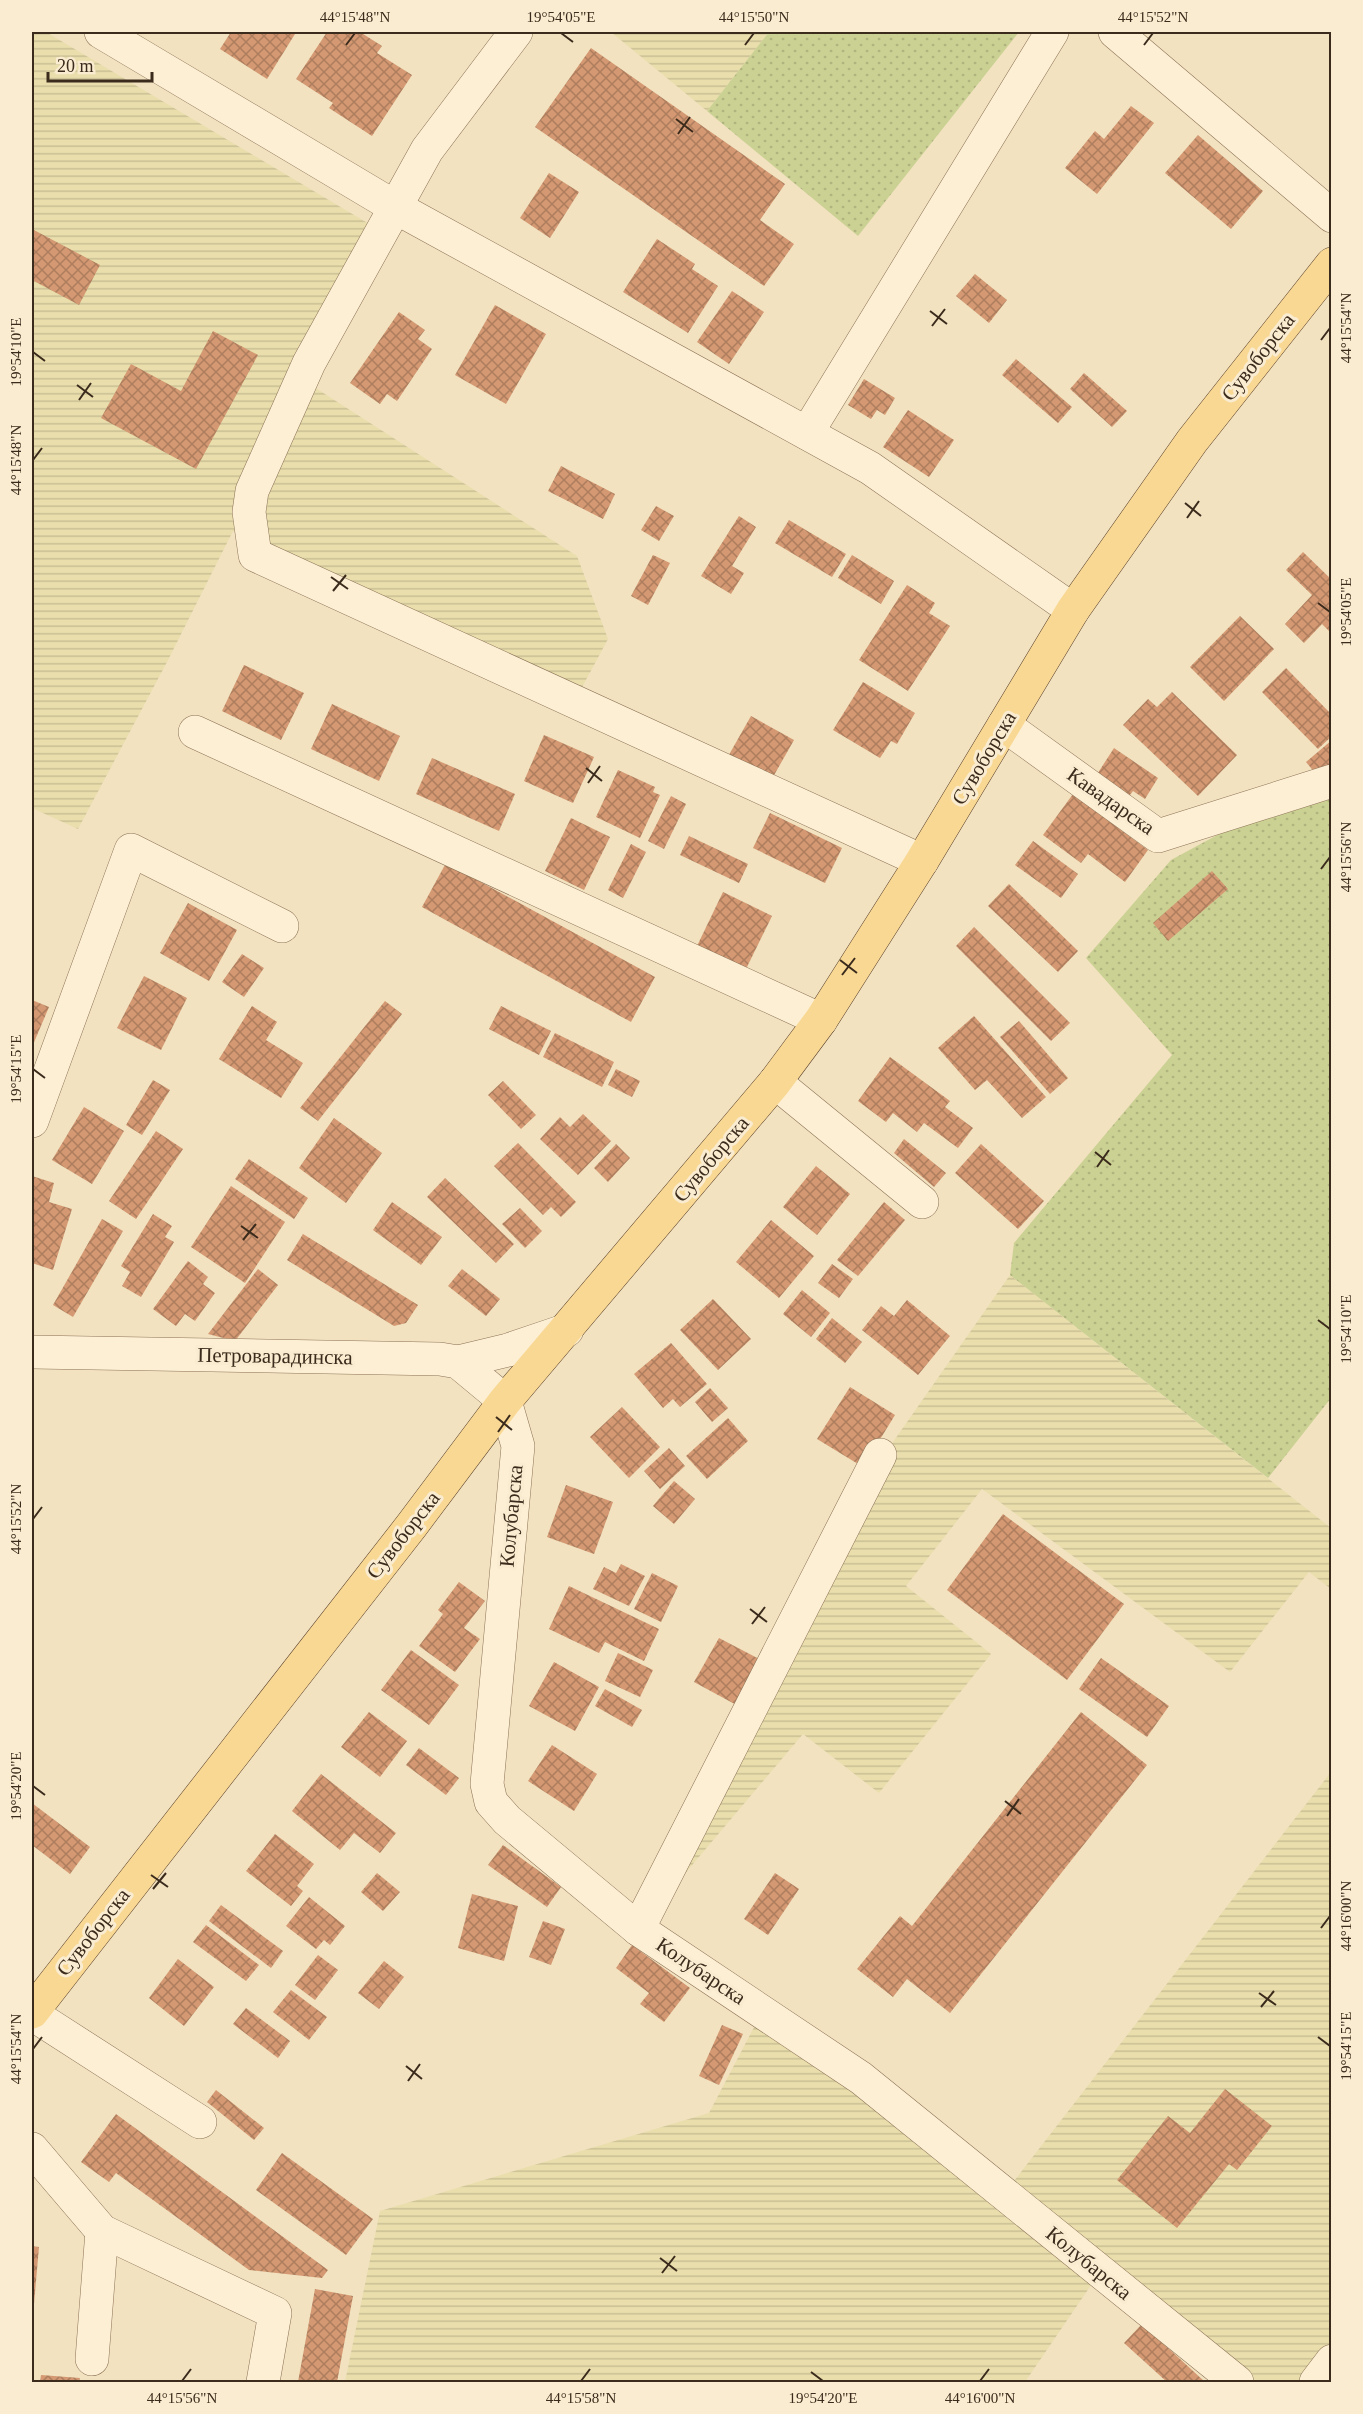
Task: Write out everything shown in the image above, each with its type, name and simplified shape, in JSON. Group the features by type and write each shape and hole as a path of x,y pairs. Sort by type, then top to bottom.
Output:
{"main road":[{"name":"Сувоборска","path":"32,2013 412,1525 505,1401 775,1082 821,1020 922,861 1073,610 1192,441 1332,264"}],"street":[{"path":"101,32 395,207 870,468 1073,610"},
{"path":"516,32 427,150 309,363 252,491 249,512 255,555 922,861"},
{"path":"807,433 1053,32"},
{"path":"1115,32 1332,216"},
{"name":"Кавадарска","path":"1004,725 1158,836 1332,781"},
{"path":"195,732 821,1020"},
{"path":"32,1121 131,850 282,926"},
{"path":"775,1082 922,1202"},
{"path":"458,1362 507,1350 567,1329"},
{"name":"Петроварадинска","path":"32,1352 440,1359 458,1362"},
{"path":"458,1362 505,1401"},
{"name":"Колубарска","path":"505,1401 518,1446 487,1784 491,1802 507,1820 638,1929 861,2078 1237,2382"},
{"path":"638,1929 880,1455"},
{"path":"32,2013 200,2122"},
{"path":"32,2149 102,2231 275,2313 263,2382"},
{"path":"92,2359 102,2231"},
{"path":"1316,2382 1332,2361"}],"shaded area":[{"path":"32,32 46,32 391,237 311,385 577,556 608,639 580,691 233,531 167,662 78,829 32,808"},
{"path":"611,32 769,32 707,111"},
{"path":"1010,1275 1331,1528 1331,1589 1309,1572 1230,1672 982,1489 906,1586 991,1654 879,1793 803,1734 638,1929 886,1452"},
{"path":"1331,1772 1331,2382 1237,2382 1100,2272 1025,2382 345,2382 380,2211 709,2113 762,2012 1004,2194"}],"green space":[{"path":"769,32 1019,32 858,236 707,111"},
{"path":"1331,799 1331,1398 1268,1478 1010,1275 1014,1243 1172,1055 1086,958 1171,860 1232,827"}],"building":[{"path":"231,32 291,32 295,34 267,79 220,49"},
{"path":"327,32 360,32 382,46 377,53 412,75 372,136 329,108 333,103 296,79"},
{"path":"591,48 785,184 760,220 794,244 764,286 535,127"},
{"path":"1131,106 1154,123 1097,194 1065,168 1095,131 1104,139"},
{"path":"1198,135 1263,191 1231,229 1165,173"},
{"path":"549,173 579,192 550,238 520,218"},
{"path":"32,229 100,265 79,305 32,280"},
{"path":"657,239 695,264 692,269 718,286 688,333 623,292"},
{"path":"975,274 1007,300 989,323 956,296"},
{"path":"732,291 764,312 729,364 697,342"},
{"path":"495,305 546,334 506,404 455,375"},
{"path":"399,312 425,330 418,339 432,349 397,401 387,394 380,404 350,383"},
{"path":"213,331 258,355 196,469 101,418 131,364 181,391"},
{"path":"1016,359 1072,407 1058,423 1002,375"},
{"path":"1084,373 1127,411 1112,427 1070,389"},
{"path":"864,379 895,398 885,415 877,410 871,419 848,405"},
{"path":"908,410 954,440 929,477 883,447"},
{"path":"561,466 615,494 603,519 548,491"},
{"path":"656,506 674,516 659,541 641,530"},
{"path":"739,516 756,527 732,566 744,573 731,594 701,576"},
{"path":"789,520 846,554 832,577 775,543"},
{"path":"1303,552 1332,580 1332,634 1322,624 1304,643 1285,624 1312,595 1286,570"},
{"path":"653,555 670,563 648,605 631,596"},
{"path":"852,555 894,581 881,604 838,578"},
{"path":"907,585 935,603 929,613 950,626 908,691 859,660"},
{"path":"1240,616 1274,649 1224,701 1190,667"},
{"path":"244,665 304,693 281,740 222,711"},
{"path":"1286,668 1332,715 1332,736 1318,749 1262,692"},
{"path":"863,682 915,713 897,744 891,741 880,758 833,730"},
{"path":"1172,692 1237,755 1198,796 1123,725 1148,699 1157,707"},
{"path":"332,704 400,736 379,781 311,749"},
{"path":"751,716 794,740 769,784 726,760"},
{"path":"544,735 594,757 573,803 524,781"},
{"path":"1332,740 1332,774 1320,779 1306,762"},
{"path":"1114,748 1158,778 1145,799 1133,791 1126,800 1094,779"},
{"path":"432,758 515,794 499,831 416,794"},
{"path":"618,770 655,787 653,792 660,795 640,838 596,817"},
{"path":"1073,794 1148,850 1125,882 1088,854 1081,863 1043,835"},
{"path":"671,796 686,804 664,849 648,841"},
{"path":"770,813 842,848 825,883 753,848"},
{"path":"571,818 610,837 584,890 545,871"},
{"path":"689,836 748,864 739,883 680,855"},
{"path":"1033,841 1078,874 1061,898 1015,865"},
{"path":"631,844 646,852 623,898 608,890"},
{"path":"446,863 655,977 631,1022 422,907"},
{"path":"1212,871 1228,889 1168,941 1153,923"},
{"path":"1009,884 1078,951 1058,972 988,906"},
{"path":"723,892 772,916 746,969 697,946"},
{"path":"188,903 237,930 209,981 160,953"},
{"path":"974,927 1070,1023 1051,1041 956,946"},
{"path":"242,954 264,968 244,997 222,982"},
{"path":"144,976 187,998 161,1050 117,1028"},
{"path":"32,1000 49,1007 32,1047"},
{"path":"385,1001 402,1014 318,1121 300,1108"},
{"path":"252,1006 277,1022 266,1040 303,1063 281,1098 219,1059"},
{"path":"501,1006 551,1031 539,1055 489,1029"},
{"path":"974,1016 1046,1097 1022,1118 987,1080 975,1090 938,1048"},
{"path":"1019,1021 1068,1078 1050,1094 1000,1037"},
{"path":"555,1033 614,1062 602,1087 543,1057"},
{"path":"890,1057 950,1101 945,1107 973,1128 958,1148 924,1123 917,1132 893,1113 886,1122 858,1101"},
{"path":"616,1069 640,1081 632,1097 608,1085"},
{"path":"153,1080 170,1090 142,1135 126,1125"},
{"path":"503,1081 536,1115 521,1129 488,1095"},
{"path":"84,1107 124,1131 92,1184 52,1160"},
{"path":"583,1114 611,1141 578,1175 540,1139 560,1117 570,1127"},
{"path":"334,1118 382,1153 346,1203 299,1168"},
{"path":"156,1131 183,1149 136,1219 109,1201"},
{"path":"904,1139 946,1173 934,1187 894,1153"},
{"path":"518,1143 576,1202 561,1217 551,1207 543,1215 494,1166"},
{"path":"616,1144 630,1158 608,1182 594,1168"},
{"path":"981,1144 1044,1201 1018,1229 955,1173"},
{"path":"249,1159 308,1198 294,1219 235,1179"},
{"path":"816,1166 850,1194 817,1235 783,1207"},
{"path":"32,1176 54,1183 49,1202 72,1209 53,1270 32,1263"},
{"path":"445,1178 514,1244 496,1263 427,1197"},
{"path":"231,1186 285,1222 245,1283 191,1247"},
{"path":"392,1202 442,1237 421,1265 373,1230"},
{"path":"884,1202 905,1220 858,1276 837,1260"},
{"path":"520,1208 542,1231 525,1248 502,1224"},
{"path":"153,1214 172,1226 165,1237 174,1242 141,1297 122,1286 130,1272 121,1266"},
{"path":"102,1219 123,1231 73,1317 53,1305"},
{"path":"771,1220 814,1256 779,1298 736,1262"},
{"path":"303,1234 418,1305 406,1323 394,1326 287,1260"},
{"path":"188,1261 208,1277 203,1284 215,1293 195,1321 185,1314 176,1326 153,1309"},
{"path":"832,1264 853,1279 839,1298 818,1283"},
{"path":"258,1269 278,1285 235,1341 208,1334"},
{"path":"462,1269 500,1299 486,1316 448,1286"},
{"path":"802,1290 830,1313 811,1337 783,1314"},
{"path":"713,1299 751,1339 718,1370 680,1330"},
{"path":"907,1300 950,1336 918,1375 862,1330 881,1306 894,1316"},
{"path":"832,1318 862,1342 845,1363 816,1339"},
{"path":"671,1343 707,1384 680,1407 673,1399 663,1408 634,1374"},
{"path":"850,1387 895,1415 863,1467 817,1439"},
{"path":"710,1388 728,1408 712,1422 695,1402"},
{"path":"622,1407 660,1447 629,1478 590,1437"},
{"path":"728,1418 748,1441 707,1479 686,1456"},
{"path":"669,1448 685,1466 660,1489 644,1471"},
{"path":"674,1481 695,1499 674,1524 653,1506"},
{"path":"566,1485 613,1502 594,1554 547,1537"},
{"path":"1003,1514 1124,1604 1067,1680 947,1590"},
{"path":"621,1564 645,1576 629,1606 593,1589 604,1567 616,1573"},
{"path":"652,1573 678,1586 661,1622 634,1609"},
{"path":"459,1582 485,1601 464,1628 480,1639 455,1672 419,1646 443,1614 438,1610"},
{"path":"569,1586 659,1629 644,1661 605,1642 599,1653 549,1629"},
{"path":"719,1638 767,1663 742,1708 694,1682"},
{"path":"411,1650 459,1685 429,1725 381,1690"},
{"path":"618,1653 653,1670 640,1697 605,1681"},
{"path":"1101,1658 1169,1706 1147,1737 1079,1689"},
{"path":"554,1662 599,1687 575,1731 529,1706"},
{"path":"605,1689 642,1710 632,1727 595,1706"},
{"path":"369,1712 407,1741 380,1777 341,1747"},
{"path":"1081,1712 1147,1765 950,2013 907,1979 893,1997 857,1969 900,1916 912,1926"},
{"path":"552,1745 597,1774 574,1811 528,1781"},
{"path":"419,1748 459,1778 446,1795 406,1765"},
{"path":"321,1774 396,1833 380,1853 354,1833 340,1850 292,1811"},
{"path":"32,1803 90,1847 70,1874 32,1845"},
{"path":"275,1834 314,1864 297,1886 303,1891 291,1906 246,1871"},
{"path":"503,1845 561,1887 547,1907 488,1865"},
{"path":"377,1873 400,1892 383,1911 361,1892"},
{"path":"775,1873 799,1889 768,1935 744,1919"},
{"path":"472,1894 518,1906 504,1961 458,1948"},
{"path":"309,1897 345,1926 330,1945 324,1940 316,1949 286,1926"},
{"path":"221,1905 283,1951 271,1968 209,1921"},
{"path":"543,1921 565,1929 551,1965 529,1957"},
{"path":"206,1925 259,1965 246,1981 193,1942"},
{"path":"632,1945 690,1988 664,2022 640,2004 649,1993 616,1968"},
{"path":"318,1955 338,1970 315,2000 295,1985"},
{"path":"178,1959 214,1987 184,2026 149,1998"},
{"path":"384,1961 404,1977 379,2009 358,1993"},
{"path":"291,1990 327,2017 309,2040 273,2012"},
{"path":"246,2008 290,2041 278,2058 233,2024"},
{"path":"722,2025 743,2034 719,2085 699,2076"},
{"path":"1225,2089 1272,2126 1237,2170 1229,2164 1177,2228 1117,2180 1168,2116 1190,2133"},
{"path":"216,2090 264,2128 254,2140 207,2102"},
{"path":"116,2114 328,2270 322,2278 249,2270 116,2173 109,2182 81,2162"},
{"path":"282,2153 373,2219 346,2255 256,2190"},
{"path":"32,2246 39,2247 34,2304 32,2304"},
{"path":"315,2289 353,2296 337,2382 298,2382"},
{"path":"1142,2324 1205,2382 1167,2382 1124,2343"},
{"path":"41,2375 80,2378 79,2382 40,2382"}]}
